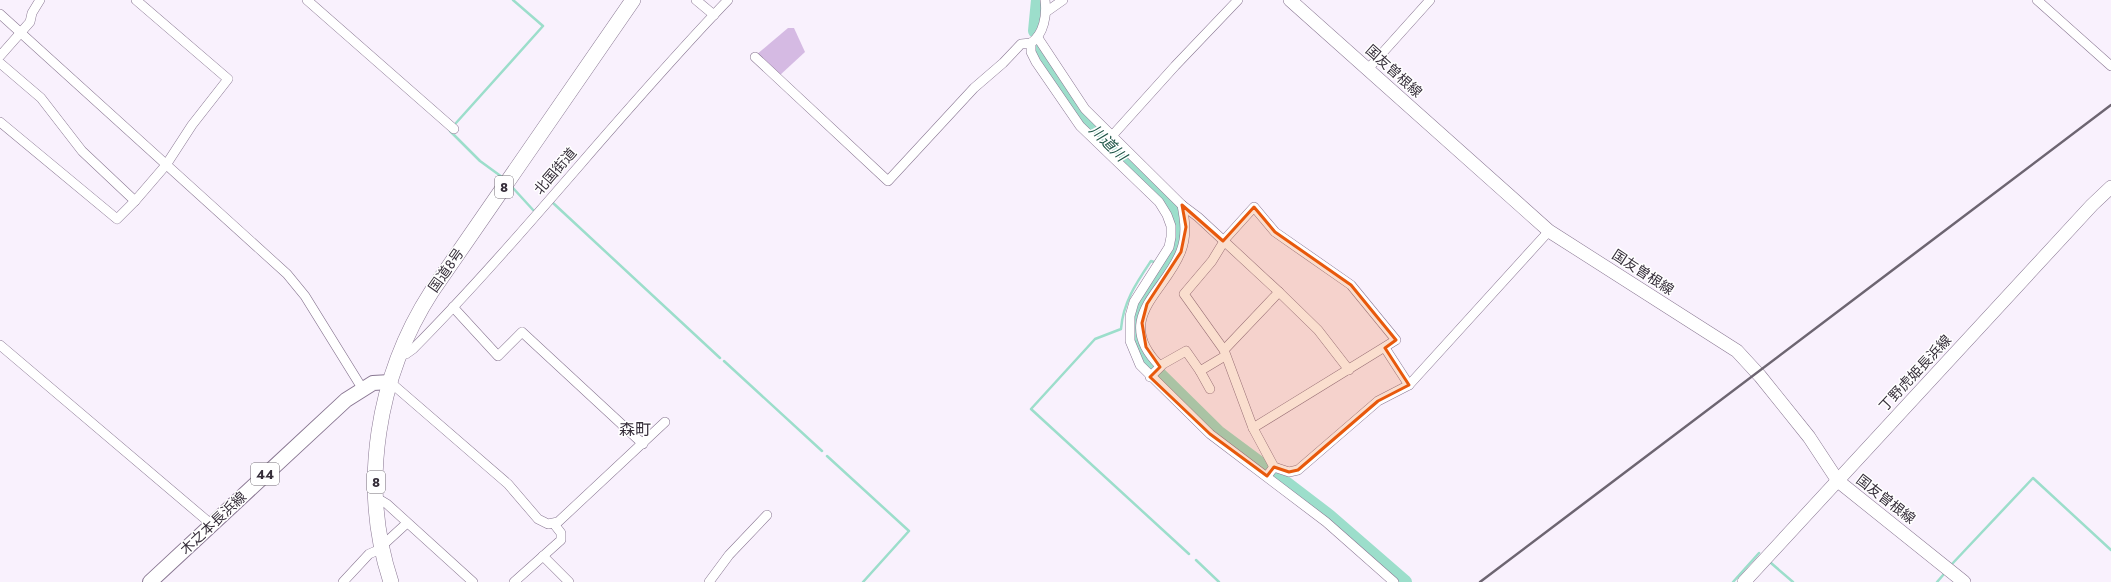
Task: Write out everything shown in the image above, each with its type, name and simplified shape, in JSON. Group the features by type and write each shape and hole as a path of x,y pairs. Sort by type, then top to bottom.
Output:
{"highway":[{"name":"国道8号","path":"391,582 383,547 377,498 376,462 378,437 390,382 399,353 413,322 432,291 634,0"}],"main road":[{"name":"国友曽根線","path":"1290,0 1549,231 1737,351 1760,376 1809,437 1838,482 1964,582"},
{"name":"丁野虎姫長浜線","path":"1744,582 1838,482 2086,210 2111,186"},
{"name":"木之本長浜線","path":"150,582 346,400 362,388 381,381 390,382"}],"street":[{"path":"0,56 30,22 32,13 40,0"},
{"path":"0,122 117,219 135,201 166,165 192,125 228,80 136,0"},
{"path":"307,0 454,128"},
{"path":"696,0 714,15"},
{"name":"北国街道","path":"399,353 406,354 413,350 728,0"},
{"path":"1045,0 1046,12 1034,41 1032,52 1036,62 1075,119 1159,202 1168,214 1171,226 1169,248 1134,302 1129,324 1130,341 1135,356 1156,371 1210,434 1326,522 1394,582"},
{"path":"1046,12 1063,0"},
{"path":"1111,137 1175,66 1238,0"},
{"path":"1368,69 1430,0"},
{"path":"2037,0 2111,66"},
{"path":"0,14 287,274 305,296 362,388"},
{"path":"1034,41 1085,109 1111,137 1182,205 1280,292 1318,330 1349,370"},
{"path":"754,57 888,181 974,88 1003,63 1021,44 1034,41"},
{"path":"0,63 41,98 82,151 135,201"},
{"path":"1156,371 1146,346 1142,323 1147,304 1181,252 1186,231 1182,205"},
{"path":"1253,428 1396,340 1351,285 1275,232 1254,207 1224,242 1212,261 1184,294 1225,353 1253,428 1274,467 1289,472 1298,470 1378,401 1409,385 1549,231"},
{"path":"1200,371 1225,353 1280,292"},
{"path":"453,307 498,356 522,332 643,444"},
{"path":"0,345 211,524"},
{"path":"1385,348 1409,385"},
{"path":"1156,371 1186,351 1210,389"},
{"path":"390,382 508,484 538,519 542,522 554,524 561,533 561,537 543,556 514,582"},
{"path":"554,524 589,496 665,422"},
{"path":"1267,476 1274,467"},
{"path":"377,498 387,504 473,582"},
{"path":"709,582 730,555 767,515"},
{"path":"342,582 369,554 383,547 407,522"},
{"path":"543,556 569,582"}],"highlighted area":[{"path":"1182,205 1223,241 1254,207 1275,232 1351,285 1396,340 1385,348 1409,385 1378,401 1298,470 1289,472 1274,467 1267,476 1210,434 1150,377 1160,367 1146,347 1142,323 1147,304 1181,252 1186,227"}],"shaded area":[{"path":"788,28 794,28 805,52 779,76 756,55"}],"waterway":[{"path":"456,123 543,26 513,0"},
{"name":"川道川","path":"1035,31 1038,0"},
{"path":"1037,49 1080,115 1168,203 1177,225 1176,244 1168,262 1145,296 1137,315 1137,337 1147,362 1218,432 1265,467"},
{"path":"450,131 480,161 502,177"},
{"path":"513,188 534,211"},
{"path":"552,202 720,358"},
{"path":"1154,262 1151,261 1128,301 1122,319 1121,329 1095,339 1031,409 1189,554"},
{"path":"724,361 822,451"},
{"path":"827,456 909,531 863,582"},
{"path":"1278,477 1329,516 1405,582"},
{"path":"1952,564 2033,478 2111,550"},
{"path":"1733,582 1759,553"},
{"path":"1196,560 1219,582"},
{"path":"1771,563 1793,582"},
{"path":"1937,582 1944,574"}],"railway":[{"path":"1480,582 2111,105"}],"district":[{"name":"森町","path":"635,429"}]}
